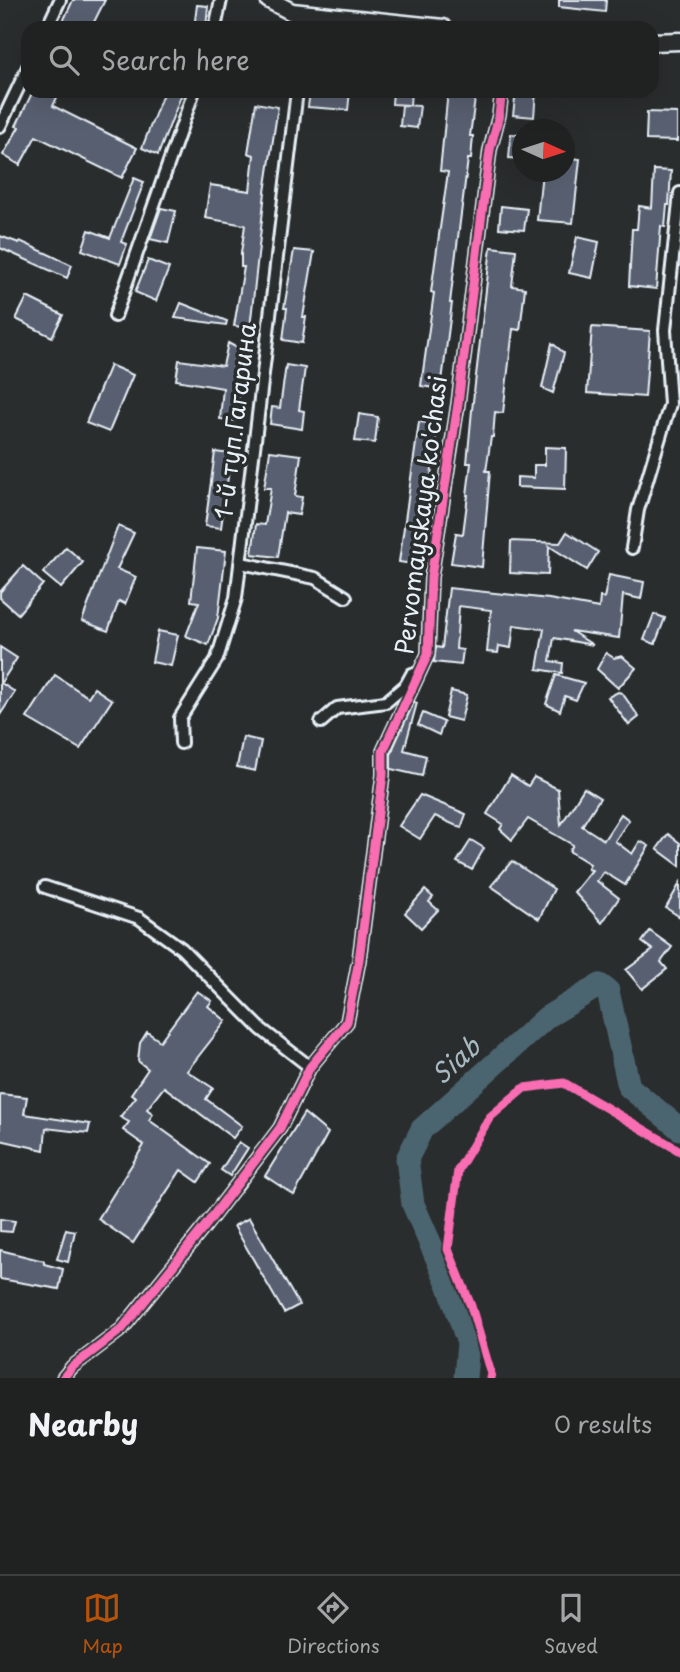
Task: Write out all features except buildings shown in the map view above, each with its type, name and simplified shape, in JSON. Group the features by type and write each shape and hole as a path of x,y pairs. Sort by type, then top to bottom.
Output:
{"main road":[{"path":"269,0 305,21"},
{"path":"659,42 680,41"}],"street":[{"path":"50,21 60,0"},
{"path":"216,21 221,0"},
{"path":"0,126 21,82"},
{"path":"115,316 192,98"},
{"name":"1-й туп.Гагарина","path":"181,743 180,718 217,659 236,598 296,98"},
{"name":"Pervomayskaya ko'chasi","path":"63,1378 72,1367 122,1329 206,1224 281,1128 310,1068 347,1022 359,960 383,775 383,751 428,654 431,577 490,150 501,98"},
{"path":"632,548 638,510 670,404 666,330 680,193"},
{"path":"241,563 315,579 346,597"},
{"path":"321,722 337,708 386,702 406,685 421,653 431,577"},
{"path":"46,887 139,918 182,949 261,1029 310,1068"}],"waterway":[{"name":"Siab","path":"465,1378 468,1343 449,1286 413,1204 407,1159 422,1129 547,1017 600,985 608,991 629,1087 680,1129"}],"cycle path":[{"path":"63,1378 72,1367 122,1329 206,1225 280,1128 310,1067 347,1022 359,960 383,775 383,751 428,654 431,577 458,404 490,150 501,98"},
{"path":"490,1378 471,1306 448,1249 458,1170 490,1117 524,1088 564,1083 680,1151"}]}
